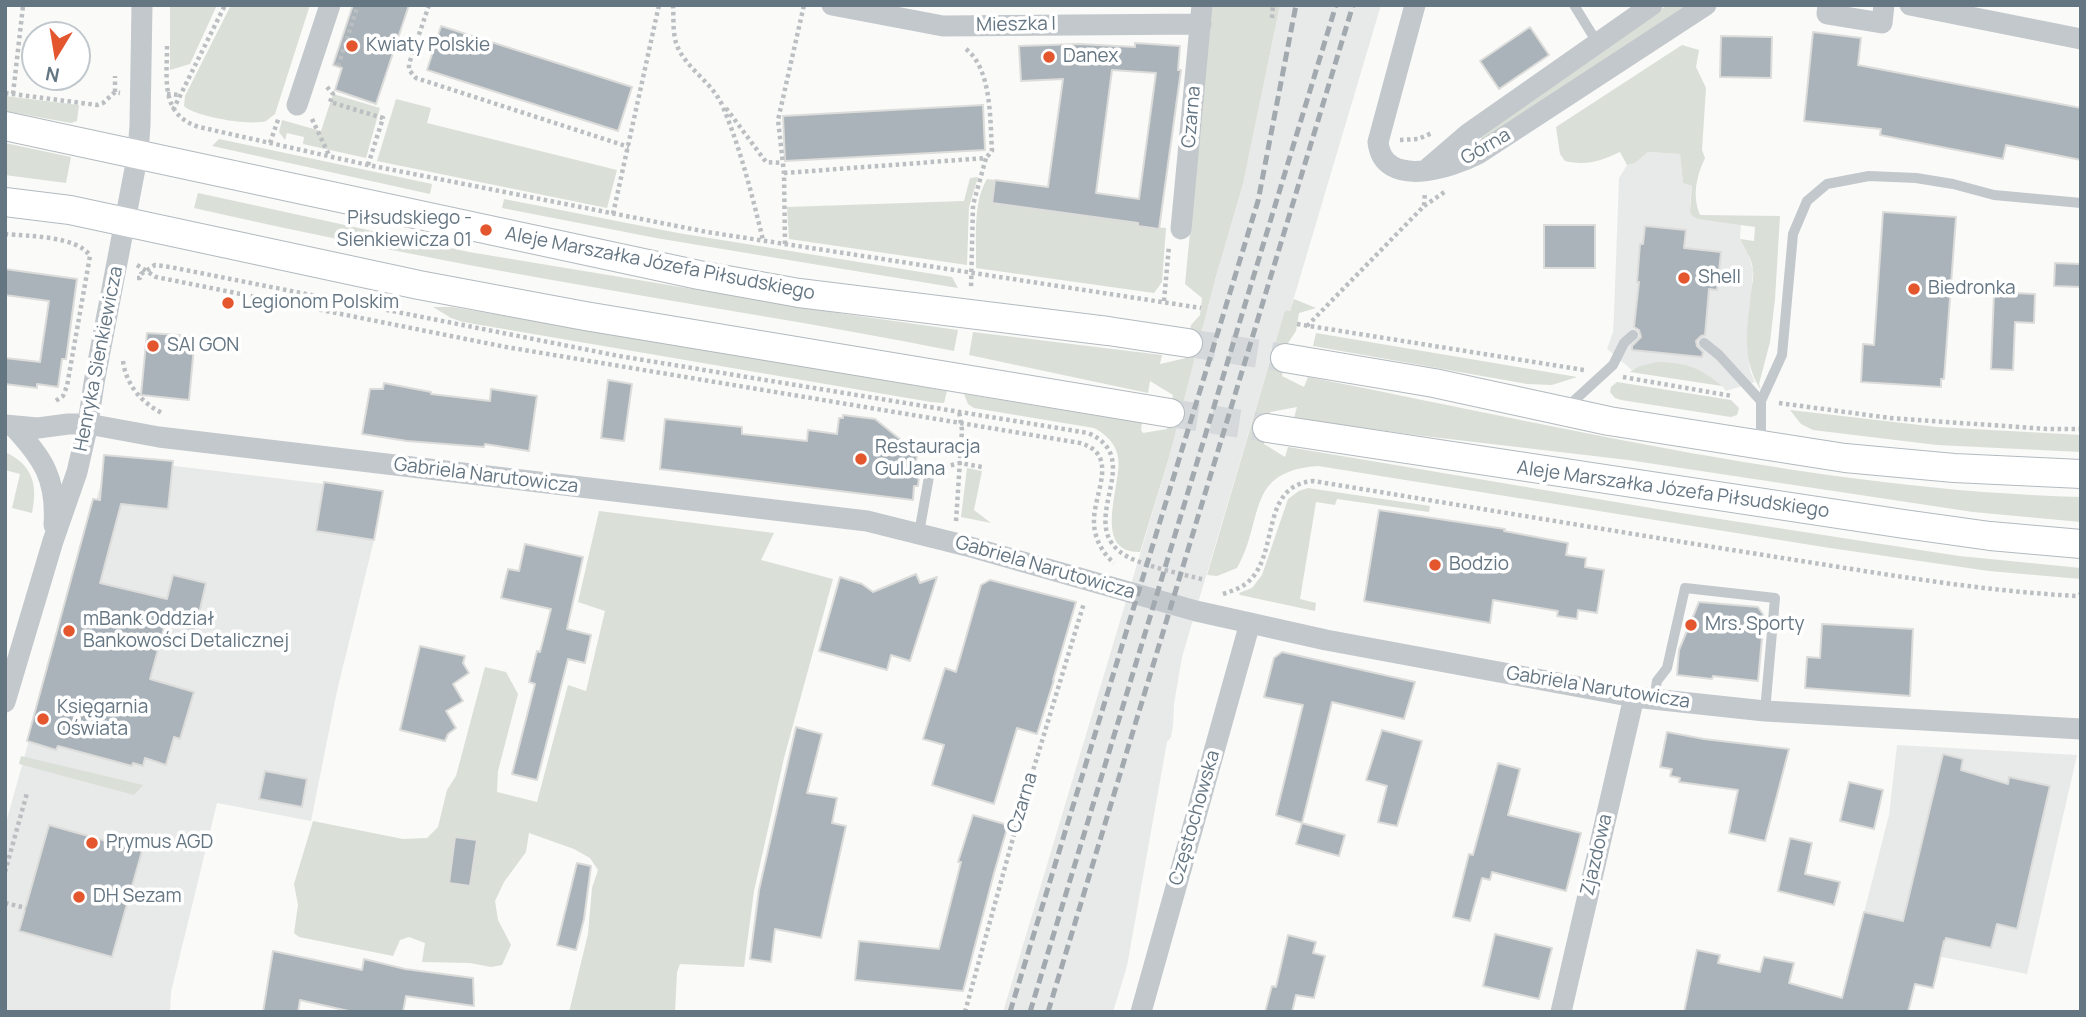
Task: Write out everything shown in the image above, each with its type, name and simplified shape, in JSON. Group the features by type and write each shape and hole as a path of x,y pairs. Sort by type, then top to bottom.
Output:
{"main road":[{"name":"Aleje Marszałka Józefa Piłsudskiego","path":"5,126 583,252 737,282 799,293 1188,343"},
{"path":"5,202 71,211 419,285 585,316 1170,413"},
{"path":"1285,358 1434,383 1609,421 1845,458 1954,468 2081,474"},
{"name":"Aleje Marszałka Józefa Piłsudskiego","path":"1266,428 1916,526 2081,544"}],"street":[{"name":"Henryka Sienkiewicza","path":"6,699 52,541 77,472 88,424 138,153 142,5"},
{"path":"297,105 330,5"},
{"name":"Mieszka I","path":"832,5 943,26 1161,14 1202,15"},
{"path":"1415,5 1378,142 1381,155 1390,166 1407,172 1426,170"},
{"name":"Górna","path":"1426,170 1469,133 1652,5"},
{"name":"Górna","path":"1426,170 1452,166 1478,154 1706,5"},
{"path":"1828,5 1827,14 1882,23 1884,5"},
{"path":"1910,5 2081,39"},
{"name":"Czarna","path":"1181,229 1202,15"},
{"name":"Gabriela Narutowicza","path":"9,426 38,428 88,424 159,437 867,521 1250,624 1644,698 1765,710 2081,729"},
{"path":"9,426 40,456 49,475 54,500 52,541"},
{"name":"Częstochowska","path":"1141,1012 1250,624"},
{"name":"Zjazdowa","path":"1561,1012 1644,698"}],"lane":[{"path":"1574,5 1598,44"},
{"path":"1761,444 1761,401 1782,355 1793,234 1807,201 1827,184 1869,176 1916,178 1994,195 2081,203"},
{"path":"1563,411 1605,374 1613,365 1624,343 1633,335"},
{"path":"1704,343 1719,355 1761,401"},
{"path":"919,533 930,471"},
{"path":"1644,698 1667,668 1685,588 1698,589 1775,598 1765,710"}],"path":[{"path":"173,110 225,5"},
{"path":"338,66 358,5"},
{"path":"429,5 410,64 410,70 416,78 629,147"},
{"path":"613,214 659,5"},
{"path":"673,5 677,47 692,68 714,90 766,162 782,163"},
{"path":"785,244 784,173 778,120 804,5"},
{"path":"1272,19 1273,5"},
{"path":"13,94 23,6"},
{"path":"953,26 953,42 975,56 986,86 992,150 986,158 973,205 971,293"},
{"path":"167,43 167,94 173,110 188,124 199,127 613,214 785,244 1201,308"},
{"path":"332,92 330,102 383,118 368,164"},
{"path":"5,93 91,105"},
{"path":"167,94 180,95"},
{"path":"720,100 747,171 763,240"},
{"path":"297,105 312,119 330,156"},
{"path":"784,173 986,158"},
{"path":"1307,326 1424,206 1426,170"},
{"path":"5,234 76,243 90,256 140,278"},
{"path":"42,405 63,396 67,386 90,256"},
{"path":"137,290 141,274 155,265 170,267 619,356 1088,433 1100,438 1113,457 1114,467 1105,521 1106,533 1118,551 1129,558 1205,580"},
{"path":"116,267 140,266 156,277 506,347 1093,447 1102,460 1094,528 1101,548 1119,566"},
{"path":"1297,324 1761,401 1890,418 2081,429"},
{"path":"125,351 123,363 134,390 149,407 162,413 159,437"},
{"path":"956,522 960,463 959,412"},
{"path":"930,471 960,463 982,467"},
{"path":"1216,594 1243,586 1254,575 1259,568 1282,497 1290,488 1314,481 1925,580 2031,594 2081,594"},
{"name":"Czarna","path":"965,1012 1018,820 1086,596"},
{"path":"5,872 27,793"},
{"path":"5,902 26,908"}],"shaded area":[{"path":"170,5 217,5 190,64 170,70"},
{"path":"231,5 310,5 275,114 266,121 223,119 199,114 184,106 185,96"},
{"path":"1212,5 1280,5 1243,184 1170,454 1140,552 1125,549 1116,541 1112,529 1118,457 1113,444 1106,436 1094,428 974,408 968,404 964,394 1142,423 1143,433 1167,429 1173,395 1150,381 1148,393 969,355 973,332 1162,355 1160,364 1186,358 1191,325 1200,315 1202,298 1185,284"},
{"path":"1280,5 1381,5 1290,311 1285,310 1182,657 1173,726 1167,742 1127,966 1113,1012 1003,1012 1170,454 1243,184"},
{"path":"1667,5 1691,5 1483,141 1481,139 1481,135"},
{"path":"1682,45 1699,50 1696,67 1706,88 1702,150 1705,158 1697,179 1696,194 1700,215 1780,216 1775,299 1770,342 1759,384 1761,390 1750,366 1747,342 1753,270 1740,239 1754,241 1755,227 1692,216 1692,186 1683,183 1680,154 1648,152 1635,163 1627,165 1620,152 1587,163 1565,161 1560,154 1556,127"},
{"path":"333,94 380,108 366,158 303,144 304,137 287,133 285,140 279,132 282,120 321,131"},
{"path":"5,96 79,105 77,121 71,123 5,111"},
{"path":"396,99 431,108 427,123 617,170 607,208 377,161"},
{"path":"219,139 432,184 430,194 212,146"},
{"path":"5,143 71,157 66,183 5,175"},
{"name":"Shell","path":"1648,152 1680,154 1683,183 1692,186 1692,216 1741,224 1740,239 1753,270 1747,345 1750,371 1755,382 1726,391 1722,386 1637,367 1632,370 1607,349 1613,332 1619,178 1627,165 1635,163"},
{"path":"978,177 969,207 967,265 789,239 787,207 964,201 970,178"},
{"path":"987,179 995,180 992,203 1166,228 1162,282 1154,293 976,268 977,211"},
{"path":"198,193 469,252 844,314 958,330 954,351 507,272 328,237 194,208"},
{"path":"504,199 678,233 952,277 958,288 656,238 502,208"},
{"path":"1294,299 1316,308 1299,313 1296,331 1288,343 1282,376 1304,387 1308,377 1596,435 1789,469 1983,492 2081,497 2081,522 1973,512 1628,460 1294,418 1297,407 1270,412 1264,444 1285,457 1288,447 1681,513 1959,556 2081,568 2081,579 1989,571 1830,548 1318,466 1294,470 1278,477 1267,488 1260,501 1237,568 1217,576 1207,575 1285,310 1290,311"},
{"path":"433,307 452,307 947,391 944,403 931,402 463,322"},
{"path":"1316,333 1577,377 1552,385 1527,384 1313,346"},
{"path":"1657,362 1692,367 1722,386 1630,372 1637,367"},
{"path":"1617,382 1731,400 1739,408 1737,415 1731,417 1621,400 1610,392"},
{"path":"1790,410 1937,427 2081,435 2081,452 1937,445 1813,430 1801,424"},
{"path":"5,452 22,463 31,477 34,493 32,513 12,508 20,474 5,470"},
{"path":"108,458 383,491 374,540 337,691 311,821 217,803 171,992 170,1012 5,1012 5,826"},
{"path":"967,468 982,471 974,510 991,523 961,517"},
{"path":"1308,488 1430,506 1429,512 1337,499 1335,505 1316,502 1300,599 1316,603 1315,611 1240,595 1239,593 1252,588 1262,575 1288,499"},
{"path":"599,511 774,533 761,560 833,579 784,758 754,891 744,967 680,964 677,972 675,1012 569,1012 588,934 592,888 598,870 590,858 574,849 529,833 526,852 504,882 495,901 498,920 511,945 502,965 491,967 470,963 422,962 425,943 409,937 400,940 393,956 299,937 294,933 298,905 294,884 313,821 403,839 427,838 438,827 447,790 456,776 485,667 506,672 518,694 498,771 497,792 537,802 568,685 586,691 605,611 578,602"},
{"path":"1897,745 2077,755 2027,974 1857,940 1889,815"},
{"path":"21,756 143,785 134,795 19,764"}],"building":[{"path":"353,5 409,5 376,104 335,90 342,68 333,65"},
{"path":"441,26 632,87 618,131 427,70"},
{"path":"1530,27 1549,55 1499,89 1480,61"},
{"path":"1813,32 1861,38 1858,65 2081,108 2081,160 2006,145 2003,159 1880,135 1881,129 1804,121"},
{"path":"1721,36 1772,37 1771,78 1720,77"},
{"path":"1135,43 1180,46 1178,70 1181,70 1159,229 1138,226 1138,223 992,203 995,180 1048,187 1063,79 1021,81 1019,46 1079,44 1135,47","holes":["1112,70 1156,73 1139,199 1096,193"]},
{"path":"983,105 985,150 785,161 783,116"},
{"name":"Biedronka","path":"1883,212 1956,217 1944,379 1941,379 1941,387 1861,382 1863,344 1874,345"},
{"path":"1544,225 1595,225 1595,268 1544,268"},
{"path":"1645,226 1686,230 1684,248 1721,252 1717,290 1709,289 1705,335 1696,341 1703,352 1702,357 1632,350 1632,346 1641,337 1639,330 1634,327 1640,244 1643,244"},
{"path":"2055,263 2081,264 2081,287 2054,286"},
{"path":"5,269 77,279 66,359 62,359 58,387 37,384 37,388 5,384 5,358 40,362 49,301 5,295"},
{"path":"1994,292 2035,294 2034,323 2015,322 2013,370 1991,369"},
{"path":"147,333 195,336 189,400 141,395"},
{"path":"608,380 632,384 624,441 601,438"},
{"path":"384,383 431,394 490,401 491,389 537,396 529,451 485,444 484,447 407,441 362,434 370,389 383,389"},
{"path":"843,415 875,419 917,453 916,466 920,467 913,500 660,469 665,419 742,427 742,434 807,441 808,430 837,434 839,418 843,418"},
{"path":"104,455 173,461 168,509 121,504 100,583 167,599 173,575 206,583 195,631 165,624 150,679 194,692 180,739 174,737 166,765 145,758 143,766 133,763 132,766 58,746 56,750 27,741 93,499 100,500"},
{"path":"324,482 383,491 374,540 316,531"},
{"name":"Bodzio","path":"1379,510 1505,529 1504,531 1568,543 1566,555 1586,558 1585,567 1604,570 1597,613 1578,610 1577,619 1557,616 1558,611 1493,600 1490,623 1364,601"},
{"path":"525,544 583,557 567,629 591,635 585,663 568,659 537,780 512,774 535,684 529,682 551,609 501,598 508,569 519,571"},
{"path":"916,574 920,583 937,577 910,661 891,655 887,670 819,651 840,577 862,584 873,592"},
{"path":"990,580 1076,602 1037,734 1017,728 994,804 932,785 944,745 923,739 945,668 956,672 981,585"},
{"path":"1699,602 1758,607 1764,616 1758,681 1677,675 1679,650"},
{"path":"1822,624 1913,629 1910,696 1805,688 1807,657 1820,658"},
{"path":"420,646 465,656 463,663 469,673 453,684 463,701 446,711 456,728 448,734 445,741 400,730"},
{"path":"1282,652 1415,682 1404,719 1332,702 1302,823 1276,815 1303,705 1264,697 1274,658"},
{"path":"796,727 822,734 807,793 837,798 832,823 846,826 821,938 775,929 771,962 750,959 759,890"},
{"path":"1382,730 1422,741 1397,826 1378,822 1387,786 1366,780"},
{"path":"1667,732 1789,749 1765,841 1729,833 1738,790 1679,782 1680,778 1670,776 1672,769 1660,767"},
{"path":"1943,754 1963,759 1961,770 2008,784 2009,777 2050,786 2017,929 1997,924 1991,948 1946,938 1933,988 1915,984 1908,1012 1684,1012 1697,950 1720,955 1718,963 1760,972 1764,957 1794,963 1789,983 1842,998 1864,912 1903,921"},
{"path":"1498,763 1520,769 1508,815 1581,833 1566,891 1492,872 1490,880 1482,878 1470,921 1453,917 1469,854 1473,855"},
{"path":"265,771 307,779 302,807 259,799"},
{"path":"1849,782 1883,790 1874,829 1840,821"},
{"path":"973,815 1008,825 963,991 855,980 859,941 939,949 961,862 958,862"},
{"path":"1302,823 1345,835 1339,856 1296,844"},
{"name":"DH Sezam","path":"49,825 142,851 112,957 19,931"},
{"path":"455,837 477,840 470,886 449,883"},
{"path":"1790,838 1812,843 1805,874 1840,882 1834,905 1778,891"},
{"path":"577,863 591,866 584,919 576,950 557,945"},
{"path":"1495,934 1552,948 1539,999 1483,986"},
{"path":"1288,935 1316,942 1313,953 1325,956 1314,998 1296,995 1292,1012 1265,1012 1272,986 1276,987"},
{"path":"273,951 362,970 364,959 405,969 473,978 474,1006 406,996 403,1012 353,1012 300,1000 298,1012 263,1012"}],"tunnel":[{"path":"1188,343 1285,358"},
{"path":"1170,413 1267,428"}],"railway":[{"path":"1010,1012 1258,201 1296,5"},
{"path":"1030,1012 1336,5"},
{"path":"1048,1012 1353,5"}],"place":[{"name":"Kwiaty Polskie","path":"352,46"},
{"name":"Danex","path":"1049,57"},
{"name":"Piłsudskiego - Sienkiewicza 01","path":"486,230"},
{"name":"Shell","path":"1684,278"},
{"name":"Biedronka","path":"1914,289"},
{"name":"Legionom Polskim","path":"228,303"},
{"name":"SAI GON","path":"153,346"},
{"name":"Restauracja GulJana","path":"861,459"},
{"name":"Bodzio","path":"1435,565"},
{"name":"Mrs. Sporty","path":"1691,625"},
{"name":"mBank Oddział Bankowości Detalicznej","path":"69,631"},
{"name":"Księgarnia Oświata","path":"43,719"},
{"name":"Prymus AGD","path":"92,843"},
{"name":"DH Sezam","path":"79,897"}]}
